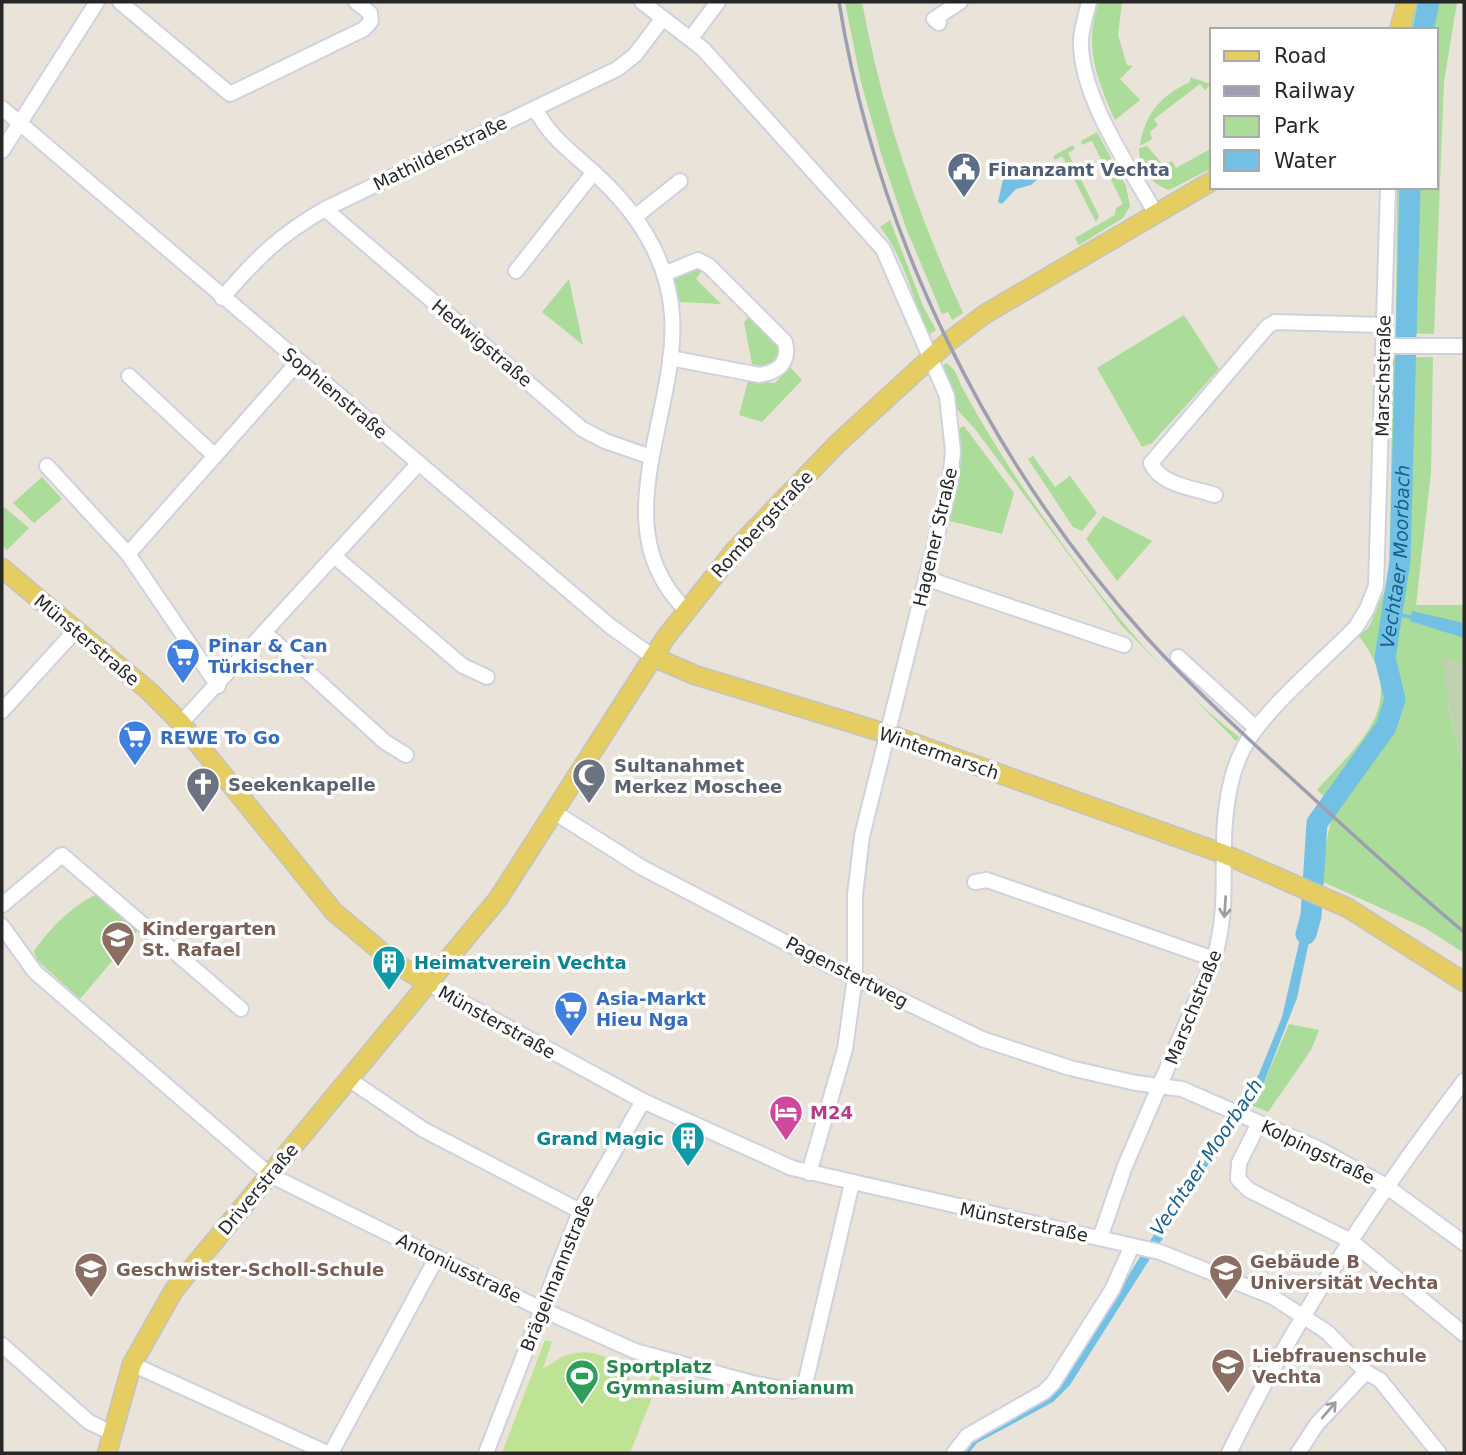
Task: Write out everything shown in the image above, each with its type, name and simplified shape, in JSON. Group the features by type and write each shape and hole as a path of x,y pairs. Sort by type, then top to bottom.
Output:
{"main road":[{"path":"1400,28 1407,2"},
{"name":"Rombergstraße","path":"429,984 498,899 686,610 735,550 828,453 929,358 985,314 1210,182"},
{"name":"Münsterstraße","path":"2,568 150,692 181,723 334,912 395,964 429,984"},
{"name":"Wintermarsch","path":"653,657 695,675 888,734 1224,854 1322,894 1389,932 1464,982"},
{"name":"Driverstraße","path":"107,1453 132,1364 174,1290 429,984"}],"street":[{"path":"2,151 97,2"},
{"path":"120,2 230,94 364,29 371,21 370,13 356,2"},
{"name":"Hagener Straße","path":"642,2 691,38 870,231 893,271 947,396 953,451 950,483 858,864 855,977 845,1049 809,1173"},
{"path":"691,38 718,2"},
{"path":"939,23 934,19 960,2"},
{"path":"1089,2 1081,41 1088,81 1105,122 1156,214"},
{"name":"Mathildenstraße","path":"222,298 262,252 291,228 325,209 617,69 635,55 663,18"},
{"name":"Sophienstraße","path":"2,108 610,626 653,657"},
{"path":"535,108 546,130 594,172 636,216 664,274 672,315 670,358 651,457 645,509 648,546 662,584 686,610"},
{"path":"516,271 594,172"},
{"path":"636,216 680,181"},
{"name":"Marschstraße","path":"1100,1238 1125,1166 1214,959 1223,928 1224,854 1231,784 1242,749 1256,728 1356,627 1374,593 1379,567 1388,346 1384,325 1388,189"},
{"name":"Hedwigstraße","path":"325,209 582,429 605,441 651,457"},
{"path":"664,274 698,260 709,266 785,342 788,352 785,363 773,373 759,374 670,358"},
{"path":"1215,495 1165,479 1154,470 1151,463 1268,327 1275,323 1384,325"},
{"path":"1388,346 1464,346"},
{"path":"128,554 298,362"},
{"path":"129,376 215,456"},
{"path":"181,723 419,463"},
{"path":"47,466 128,554 218,685"},
{"path":"334,556 463,666 487,677"},
{"path":"928,579 1124,645"},
{"path":"2,711 75,631"},
{"path":"265,633 384,742 405,755"},
{"path":"1178,657 1256,728"},
{"name":"Pagenstertweg","path":"554,812 641,867 982,1039 1070,1068 1160,1086"},
{"path":"2,905 62,855 241,1009"},
{"path":"975,882 987,880 1214,959"},
{"name":"Antoniusstraße","path":"4,936 35,972 270,1175 541,1309 635,1351 752,1383 793,1391 806,1380 852,1183"},
{"name":"Münsterstraße","path":"429,984 643,1101 809,1173 1160,1252 1273,1297 1327,1332 1366,1371 1380,1380 1439,1453"},
{"path":"350,1080 424,1130 580,1211"},
{"path":"1229,1453 1254,1402 1351,1241 1387,1186 1464,1081"},
{"name":"Kolpingstraße","path":"1160,1086 1182,1089 1326,1152 1387,1186 1464,1243"},
{"name":"Brägelmannstraße","path":"486,1453 580,1211 643,1101"},
{"path":"1255,1121 1239,1163 1238,1179 1249,1190 1351,1241 1464,1334"},
{"path":"954,1453 967,1436 1044,1392 1053,1383 1137,1248"},
{"path":"132,1364 329,1453 437,1257"},
{"path":"2,1345 89,1422 112,1433"},
{"path":"1298,1453 1324,1416 1366,1371"}],"green space":[{"path":"845,2 862,2 880,83 903,161 931,238 963,313 952,320 948,312 942,314 906,228 882,157 861,82"},
{"path":"1099,2 1122,2 1118,35 1127,65 1133,66 1120,79 1140,100 1115,120 1094,62 1092,33"},
{"path":"1412,2 1457,2 1444,82 1434,334 1396,333 1397,189 1438,189 1438,28 1407,28"},
{"path":"1190,77 1210,85 1205,90 1200,84 1154,119 1158,125 1150,132 1152,139 1140,146 1145,125 1156,107 1171,93 1190,82"},
{"path":"1097,132 1126,186 1130,206 1123,218 1079,245 1075,238 1115,215 1116,208 1123,204 1092,141 1082,145 1081,141"},
{"path":"1073,145 1075,149 1068,153 1099,216 1096,222 1062,156 1055,160 1053,156"},
{"path":"1147,146 1164,166 1172,161 1176,168 1210,149 1210,169 1169,190 1151,179 1143,169 1139,148"},
{"path":"890,220 923,306 936,330 927,336 902,265 880,227"},
{"path":"694,266 703,269 696,279 721,304 679,302 672,276"},
{"path":"569,279 583,345 542,312"},
{"path":"1184,315 1219,369 1152,443 1142,447 1097,368"},
{"path":"750,316 776,343 780,352 775,361 764,367 752,364 744,322"},
{"path":"1433,357 1431,472 1416,605 1464,605 1464,710 1448,706 1464,774 1464,953 1425,928 1319,880 1334,805 1317,790 1364,737 1374,720 1380,701 1380,682 1374,660 1359,636 1369,627 1389,580 1393,358"},
{"path":"946,363 954,371 977,415 1047,522 1122,622 1172,676 1122,626 975,429 953,405 942,367"},
{"path":"790,367 802,380 762,422 739,415 748,381 775,383"},
{"path":"964,426 1014,493 1002,534 950,521 961,461 958,429"},
{"path":"1033,456 1055,487 1070,476 1097,513 1082,531 1073,527 1028,459"},
{"path":"42,477 62,499 34,523 13,503"},
{"path":"4,507 29,528 7,550 2,546"},
{"path":"1103,516 1152,541 1117,581 1086,539"},
{"path":"1443,658 1464,662 1464,774 1448,705"},
{"path":"1183,688 1239,737 1236,741"},
{"path":"97,894 141,927 80,999 37,960 34,951 62,919"},
{"path":"1289,1024 1319,1030 1311,1050 1268,1112 1251,1105 1261,1090"},
{"name":"Sportplatz Gymnasium Antonianum","path":"545,1340 552,1342 543,1368 567,1355 592,1353 603,1356 622,1369 642,1399 653,1372 661,1375 630,1453 502,1453"}],"water":[{"path":"1016,169 1038,175 1039,178 1031,185 1016,189 1002,204 998,202 1004,175"},
{"path":"1412,611 1464,623 1464,638 1410,621"},
{"path":"1308,904 1316,909 1297,998 1261,1090 1217,1154 1185,1193 1163,1238 1070,1385 1053,1402 977,1443 969,1453 961,1453 984,1434 1049,1396 1060,1386 1153,1236 1172,1198 1203,1160 1259,1074 1282,1017"}],"waterway":[{"name":"Vechtaer Moorbach","path":"1423,28 1429,2"},
{"name":"Vechtaer Moorbach","path":"1306,934 1311,916 1317,823 1386,727 1395,699 1385,658 1400,561 1410,189"},
{"path":"1394,614 1411,617"}],"railway":[{"path":"839,2 857,89 881,175 911,259 948,341 990,421 1037,497 1090,569 1147,638 1187,680 1350,832 1464,932"}],"place":[{"name":"Finanzamt Vechta","path":"964,199"},
{"name":"Pinar & Can Türkischer","path":"183,685"},
{"name":"REWE To Go","path":"135,767"},
{"name":"Sultanahmet Merkez Moschee","path":"589,805"},
{"name":"Seekenkapelle","path":"203,814"},
{"name":"Kindergarten St. Rafael","path":"118,968"},
{"name":"Heimatverein Vechta","path":"389,992"},
{"name":"Asia-Markt Hieu Nga","path":"571,1038"},
{"name":"M24","path":"786,1142"},
{"name":"Grand Magic","path":"688,1168"},
{"name":"Geschwister-Scholl-Schule","path":"91,1299"},
{"name":"Gebäude B Universität Vechta","path":"1226,1301"},
{"name":"Liebfrauenschule Vechta","path":"1228,1395"},
{"name":"Sportplatz Gymnasium Antonianum","path":"582,1406"}]}
